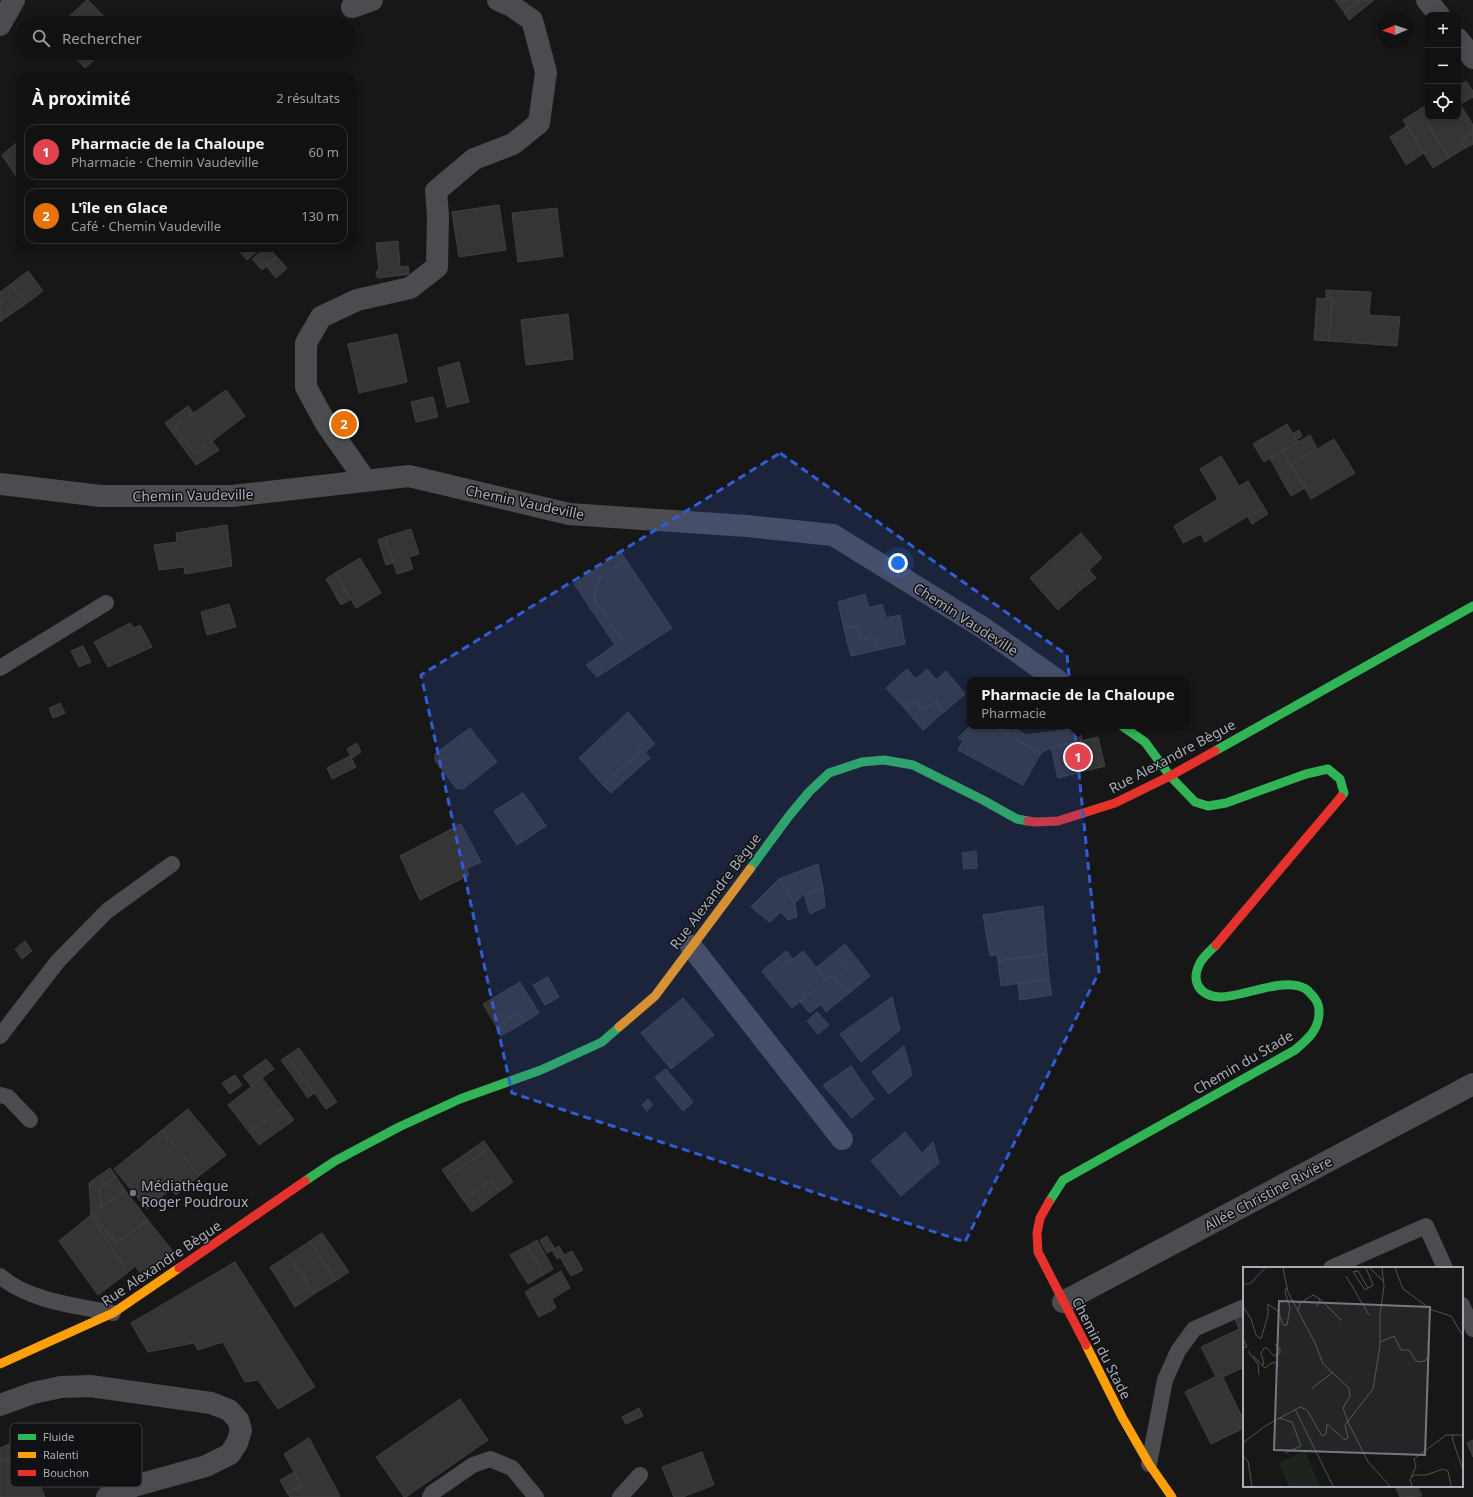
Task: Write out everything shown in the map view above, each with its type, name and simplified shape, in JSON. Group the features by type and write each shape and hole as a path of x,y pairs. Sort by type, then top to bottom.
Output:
{"main road":[{"name":"Rue Alexandre Bègue","path":"0,1364 113,1313 335,1161 399,1127 453,1102 541,1070 602,1042 655,996 789,816 809,792 829,773 862,762 884,760 912,765 983,800 1017,819 1036,822 1058,821 1115,803 1170,776 1473,606"},
{"path":"1126,729 1144,742 1170,776"},
{"name":"Chemin du Stade","path":"1170,776 1195,802 1208,806 1226,803 1306,774 1328,769 1340,779 1344,793 1200,963 1196,976 1197,986 1202,992 1210,996 1224,996 1287,984 1300,986 1312,992 1319,1006 1320,1022 1310,1038 1295,1050 1063,1180 1048,1202 1040,1218 1037,1232 1038,1252 1122,1417 1172,1497"}],"street":[{"path":"0,25 14,0"},
{"path":"352,7 372,0"},
{"path":"366,481 326,424 306,387 306,343 321,317 357,300 410,288 437,267 438,216 436,190 474,159 513,144 539,123 546,72 532,20 510,5 498,0"},
{"path":"1427,0 1437,12"},
{"path":"1461,43 1473,58"},
{"name":"Chemin Vaudeville","path":"0,484 101,496 232,496 409,476 569,514 747,526 833,535 985,630 1053,677"},
{"path":"691,946 842,1139"},
{"name":"Allée Christine Rivière","path":"1063,1302 1473,1084"},
{"path":"0,1405 33,1393 60,1387 90,1386 211,1403 229,1410 238,1420 241,1430 237,1443 230,1454 206,1466 142,1484"},
{"path":"107,1497 132,1487"}],"lane":[{"path":"0,668 106,603"},
{"path":"0,1036 58,961 107,911 172,864"},
{"path":"0,1095 8,1097 30,1120"},
{"path":"1333,1267 1426,1226 1445,1267"},
{"path":"0,1276 9,1284 43,1298 113,1313"},
{"path":"1150,1464 1165,1380 1178,1351 1194,1330 1243,1307"},
{"path":"1463,1307 1473,1329"},
{"path":"430,1497 432,1493 473,1465 490,1459 512,1468 536,1497"},
{"path":"620,1497 640,1475"}],"highlighted area":[{"path":"780,453 1067,655 1099,972 965,1242 512,1093 421,675"}],"building":[{"path":"88,0 103,16 70,16"},
{"path":"1335,0 1360,0 1344,12"},
{"path":"1360,0 1374,0 1349,20 1344,12"},
{"path":"78,60 94,60 85,68"},
{"path":"1466,81 1473,91 1473,97 1461,103 1461,84"},
{"path":"1425,106 1425,120 1436,120 1428,125 1449,158 1433,168 1403,120"},
{"path":"1461,106 1473,125 1473,132 1460,140 1465,148 1449,158 1428,125 1436,120 1461,120"},
{"path":"1407,126 1424,153 1406,165 1390,137"},
{"path":"1473,132 1473,144 1465,148 1460,140"},
{"path":"16,143 16,176 2,155"},
{"path":"499,205 506,250 459,257 452,212"},
{"path":"557,208 563,256 518,262 512,213"},
{"path":"398,241 400,267 408,266 409,274 378,278 376,274 379,270 376,243"},
{"path":"240,252 256,252 247,260"},
{"path":"260,252 273,252 277,257 262,270 252,259"},
{"path":"277,257 287,268 276,278 266,266"},
{"path":"28,271 43,291 27,303 11,284"},
{"path":"11,284 27,303 11,314 0,300 0,292"},
{"path":"1326,290 1371,292 1369,315 1400,317 1397,346 1329,341 1332,299 1326,299"},
{"path":"1317,298 1332,299 1329,341 1314,340"},
{"path":"0,300 11,314 0,322"},
{"path":"568,314 573,359 526,365 521,320"},
{"path":"397,334 407,382 359,393 348,344"},
{"path":"459,362 469,402 447,407 438,368"},
{"path":"226,390 245,416 195,454 174,427"},
{"path":"433,397 438,417 416,422 411,402"},
{"path":"188,406 193,413 174,427 195,454 212,441 219,450 196,465 165,423"},
{"path":"1287,424 1298,442 1264,462 1253,444"},
{"path":"1299,430 1302,436 1296,440 1293,434"},
{"path":"1310,435 1317,448 1291,465 1283,451"},
{"path":"1334,439 1355,473 1311,499 1291,465"},
{"path":"1283,451 1305,488 1291,496 1270,459"},
{"path":"1221,456 1239,486 1248,481 1268,514 1252,524 1248,516 1205,542 1201,534 1183,543 1174,526 1218,499 1200,469"},
{"path":"227,525 232,566 185,574 184,567 159,570 154,545 177,542 176,533"},
{"path":"411,529 419,554 409,557 413,569 397,574 385,537"},
{"path":"1081,533 1102,558 1076,582 1082,589 1058,610 1030,578"},
{"path":"385,537 393,563 386,565 378,540"},
{"path":"621,552 626,560 599,578 594,599 622,640 615,645 574,584"},
{"path":"360,558 381,593 356,608 335,573"},
{"path":"626,560 672,628 597,677 586,665 622,640 594,599 599,578"},
{"path":"1089,570 1096,578 1082,589 1076,582"},
{"path":"335,573 351,599 341,605 326,579"},
{"path":"865,594 869,608 882,604 886,618 900,615 905,644 878,650 875,636 861,640 857,626 844,629 838,602"},
{"path":"229,604 236,627 207,635 201,612"},
{"path":"130,623 134,628 140,625 152,647 108,667 94,642"},
{"path":"857,626 861,640 875,636 878,650 851,656 844,629"},
{"path":"83,646 91,662 79,667 71,651"},
{"path":"907,669 916,679 927,669 936,680 946,671 965,694 944,712 935,701 924,710 915,700 905,709 886,688"},
{"path":"915,700 924,710 935,701 944,712 923,730 905,709"},
{"path":"60,703 65,713 53,718 49,708"},
{"path":"628,712 649,737 638,748 641,751 603,785 579,758"},
{"path":"470,728 497,762 463,789 456,788 435,761 435,754"},
{"path":"967,729 997,729 1041,753 1023,785 958,750 963,740 958,738"},
{"path":"997,729 1015,729 1026,735 1079,729 1082,740 1051,748 1041,753"},
{"path":"649,737 655,744 645,752 650,758 611,793 603,785 641,751 638,748"},
{"path":"1098,737 1105,766 1058,778 1051,748"},
{"path":"357,743 361,752 352,758 347,749"},
{"path":"350,756 356,767 332,779 327,768"},
{"path":"523,793 546,826 517,845 494,811"},
{"path":"461,824 481,862 466,869 469,875 420,900 400,856"},
{"path":"976,851 977,868 964,869 962,853"},
{"path":"818,864 823,888 804,894 795,903 779,879"},
{"path":"779,879 795,903 797,917 788,920 781,912 770,922 751,907"},
{"path":"823,888 825,907 810,914 804,894"},
{"path":"1043,906 1047,954 998,961 997,955 990,956 983,915"},
{"path":"25,941 32,951 22,959 15,949"},
{"path":"845,944 870,976 859,985 834,953"},
{"path":"786,951 793,959 768,979 762,971"},
{"path":"803,951 826,980 792,1008 768,979"},
{"path":"834,953 859,985 849,993 833,975 826,980 816,968"},
{"path":"1047,954 1049,979 1001,986 998,961"},
{"path":"833,975 849,993 826,1012 821,1004 810,1013 800,1002"},
{"path":"548,977 559,997 545,1005 533,985"},
{"path":"1049,979 1052,995 1020,1000 1018,984"},
{"path":"520,982 539,1013 525,1022 519,1013 496,1026 483,1004"},
{"path":"892,997 900,1030 861,1062 840,1034"},
{"path":"683,998 714,1035 671,1069 641,1033"},
{"path":"817,1012 829,1025 818,1034 807,1021"},
{"path":"519,1013 525,1022 501,1036 496,1026"},
{"path":"904,1046 912,1075 889,1094 872,1072"},
{"path":"299,1048 337,1102 326,1109 287,1056"},
{"path":"287,1056 314,1093 308,1098 281,1060"},
{"path":"266,1059 274,1069 251,1086 243,1076"},
{"path":"851,1066 874,1099 852,1118 823,1085"},
{"path":"666,1069 693,1102 683,1111 655,1077"},
{"path":"235,1075 242,1085 230,1094 222,1083"},
{"path":"262,1078 284,1107 249,1132 228,1105"},
{"path":"648,1099 653,1105 647,1111 642,1105"},
{"path":"284,1107 294,1120 259,1145 249,1132"},
{"path":"188,1109 226,1155 199,1176 162,1130"},
{"path":"162,1130 199,1176 176,1195 171,1189 147,1209 114,1169"},
{"path":"905,1132 922,1153 933,1142 939,1163 901,1196 871,1161"},
{"path":"484,1141 489,1148 447,1177 442,1170"},
{"path":"489,1148 513,1182 499,1192 491,1180 463,1200 447,1177"},
{"path":"110,1168 116,1176 100,1188 101,1208 91,1215 89,1183"},
{"path":"116,1176 125,1190 101,1208 100,1188"},
{"path":"491,1180 499,1192 472,1212 463,1200"},
{"path":"125,1190 148,1220 116,1243 93,1214"},
{"path":"93,1214 116,1243 148,1220 174,1253 143,1276 135,1266 127,1273 91,1215"},
{"path":"91,1215 127,1273 98,1295 59,1241"},
{"path":"322,1233 349,1272 335,1281 310,1241"},
{"path":"547,1236 555,1249 547,1253 540,1240"},
{"path":"537,1240 553,1269 543,1275 527,1246"},
{"path":"310,1241 335,1281 314,1294 289,1255"},
{"path":"527,1246 543,1275 528,1284 510,1255"},
{"path":"559,1246 564,1255 557,1259 552,1250"},
{"path":"572,1251 583,1270 571,1276 560,1257"},
{"path":"289,1255 314,1294 295,1307 270,1267"},
{"path":"235,1262 315,1387 278,1409 258,1380 245,1382 223,1342 198,1350 194,1343 148,1352 131,1323"},
{"path":"561,1271 570,1288 552,1299 556,1308 539,1317 525,1292"},
{"path":"1243,1314 1243,1336 1234,1318"},
{"path":"1239,1329 1243,1336 1243,1367 1223,1377 1221,1374 1216,1377 1201,1347"},
{"path":"1221,1374 1243,1419 1243,1428 1211,1444 1185,1392"},
{"path":"460,1399 488,1440 404,1497 376,1457"},
{"path":"639,1408 643,1416 626,1424 622,1417"},
{"path":"309,1438 340,1496 290,1497 287,1493 302,1486 284,1454"},
{"path":"1473,1440 1473,1457 1467,1443"},
{"path":"10,1444 10,1458 0,1462 0,1448"},
{"path":"702,1452 714,1485 683,1497 674,1497 662,1467"},
{"path":"10,1458 10,1487 41,1487 45,1497 0,1497 0,1462"},
{"path":"294,1472 302,1486 287,1493 280,1480"},
{"path":"1395,1487 1418,1487 1422,1496 1400,1497"}],"traffic: fast":[{"path":"1215,751 1473,606"},
{"path":"1126,729 1145,742 1170,776 1195,802 1208,806 1226,803 1306,774 1328,769 1340,779 1344,793 1341,797"},
{"path":"750,869 789,816 809,792 829,773 862,762 884,760 913,765 1017,819 1028,821"},
{"path":"1049,1202 1063,1180 1295,1050 1312,1033 1318,1023 1319,1008 1314,997 1304,988 1295,985 1274,986 1220,997 1213,996 1202,991 1197,982 1197,970 1203,958 1216,945"},
{"path":"305,1181 335,1161 399,1127 460,1099 541,1070 602,1042 619,1027"}],"traffic: slow":[{"path":"619,1027 655,996 750,869"},
{"path":"0,1364 113,1313 179,1268"},
{"path":"1086,1345 1122,1417 1149,1464 1172,1497"}],"traffic: jam":[{"path":"1028,821 1058,821 1115,803 1170,776 1215,751"},
{"path":"1216,945 1341,797"},
{"path":"179,1268 305,1181"},
{"path":"1049,1202 1040,1218 1037,1233 1038,1252 1086,1345"}],"place":[{"name":"L'île en Glace","path":"344,424"},
{"name":"Pharmacie de la Chaloupe","path":"1078,757"},
{"name":"Médiathèque Roger Poudroux","path":"133,1193"}]}
